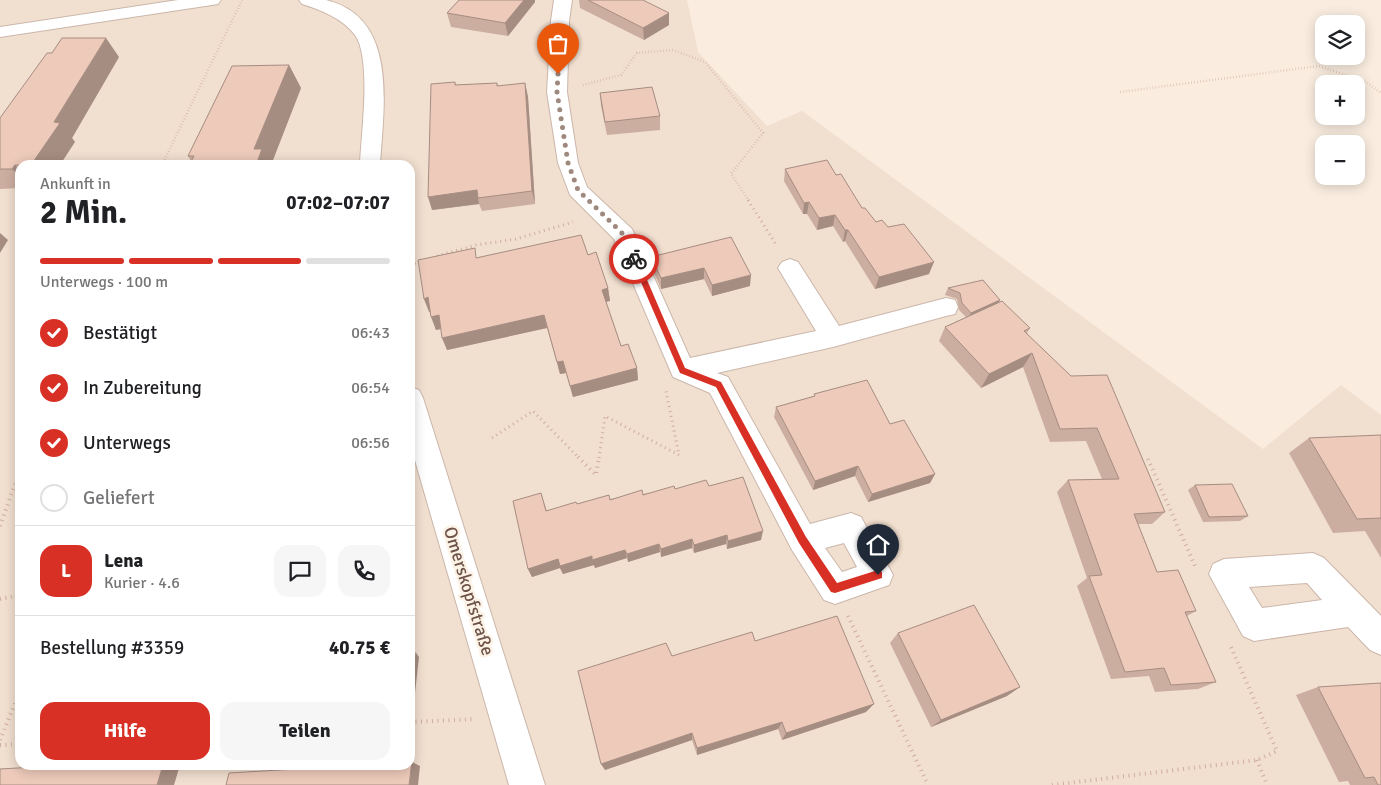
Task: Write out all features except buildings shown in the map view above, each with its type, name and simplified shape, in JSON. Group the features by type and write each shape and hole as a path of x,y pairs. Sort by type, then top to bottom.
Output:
{"street":[{"path":"0,32 177,2 212,0"},
{"path":"308,0 328,6 351,22 366,38 373,58 370,160"},
{"path":"328,6 350,0"},
{"path":"563,0 560,21 557,92 568,163 578,190 624,235 682,370 719,384 803,540 835,589 878,575 852,526 803,540"},
{"path":"790,268 833,337"},
{"path":"682,370 833,337 946,307"},
{"name":"Omerskopfstraße","path":"415,414 527,785"},
{"path":"1354,612 1381,640"}],"path":[{"path":"164,160 242,0"},
{"path":"557,92 621,75 636,53 673,50 705,62 763,133 731,174 790,268"},
{"path":"1120,92 1319,66 1366,82 1381,93"},
{"path":"434,257 476,245 516,239 602,213"},
{"path":"415,263 426,260"},
{"path":"492,438 533,411 596,476 605,416 679,455 666,392 682,370"},
{"path":"1148,459 1196,569"},
{"path":"0,526 15,484"},
{"path":"835,589 928,785"},
{"path":"0,599 15,596"},
{"path":"1052,785 1257,760 1277,751 1228,642"},
{"path":"0,740 15,703"},
{"path":"415,722 508,717"},
{"path":"0,745 15,744"},
{"path":"1257,760 1268,785"}],"shaded area":[{"path":"0,0 687,0 698,52 767,126 802,111 1263,449 1341,385 1381,415 1381,785 0,785"}],"way so far":[{"path":"558,74 557,92 568,163 578,190 624,235 634,259"}],"route":[{"path":"634,259 682,370 719,384 803,540 835,589 878,575"}]}
